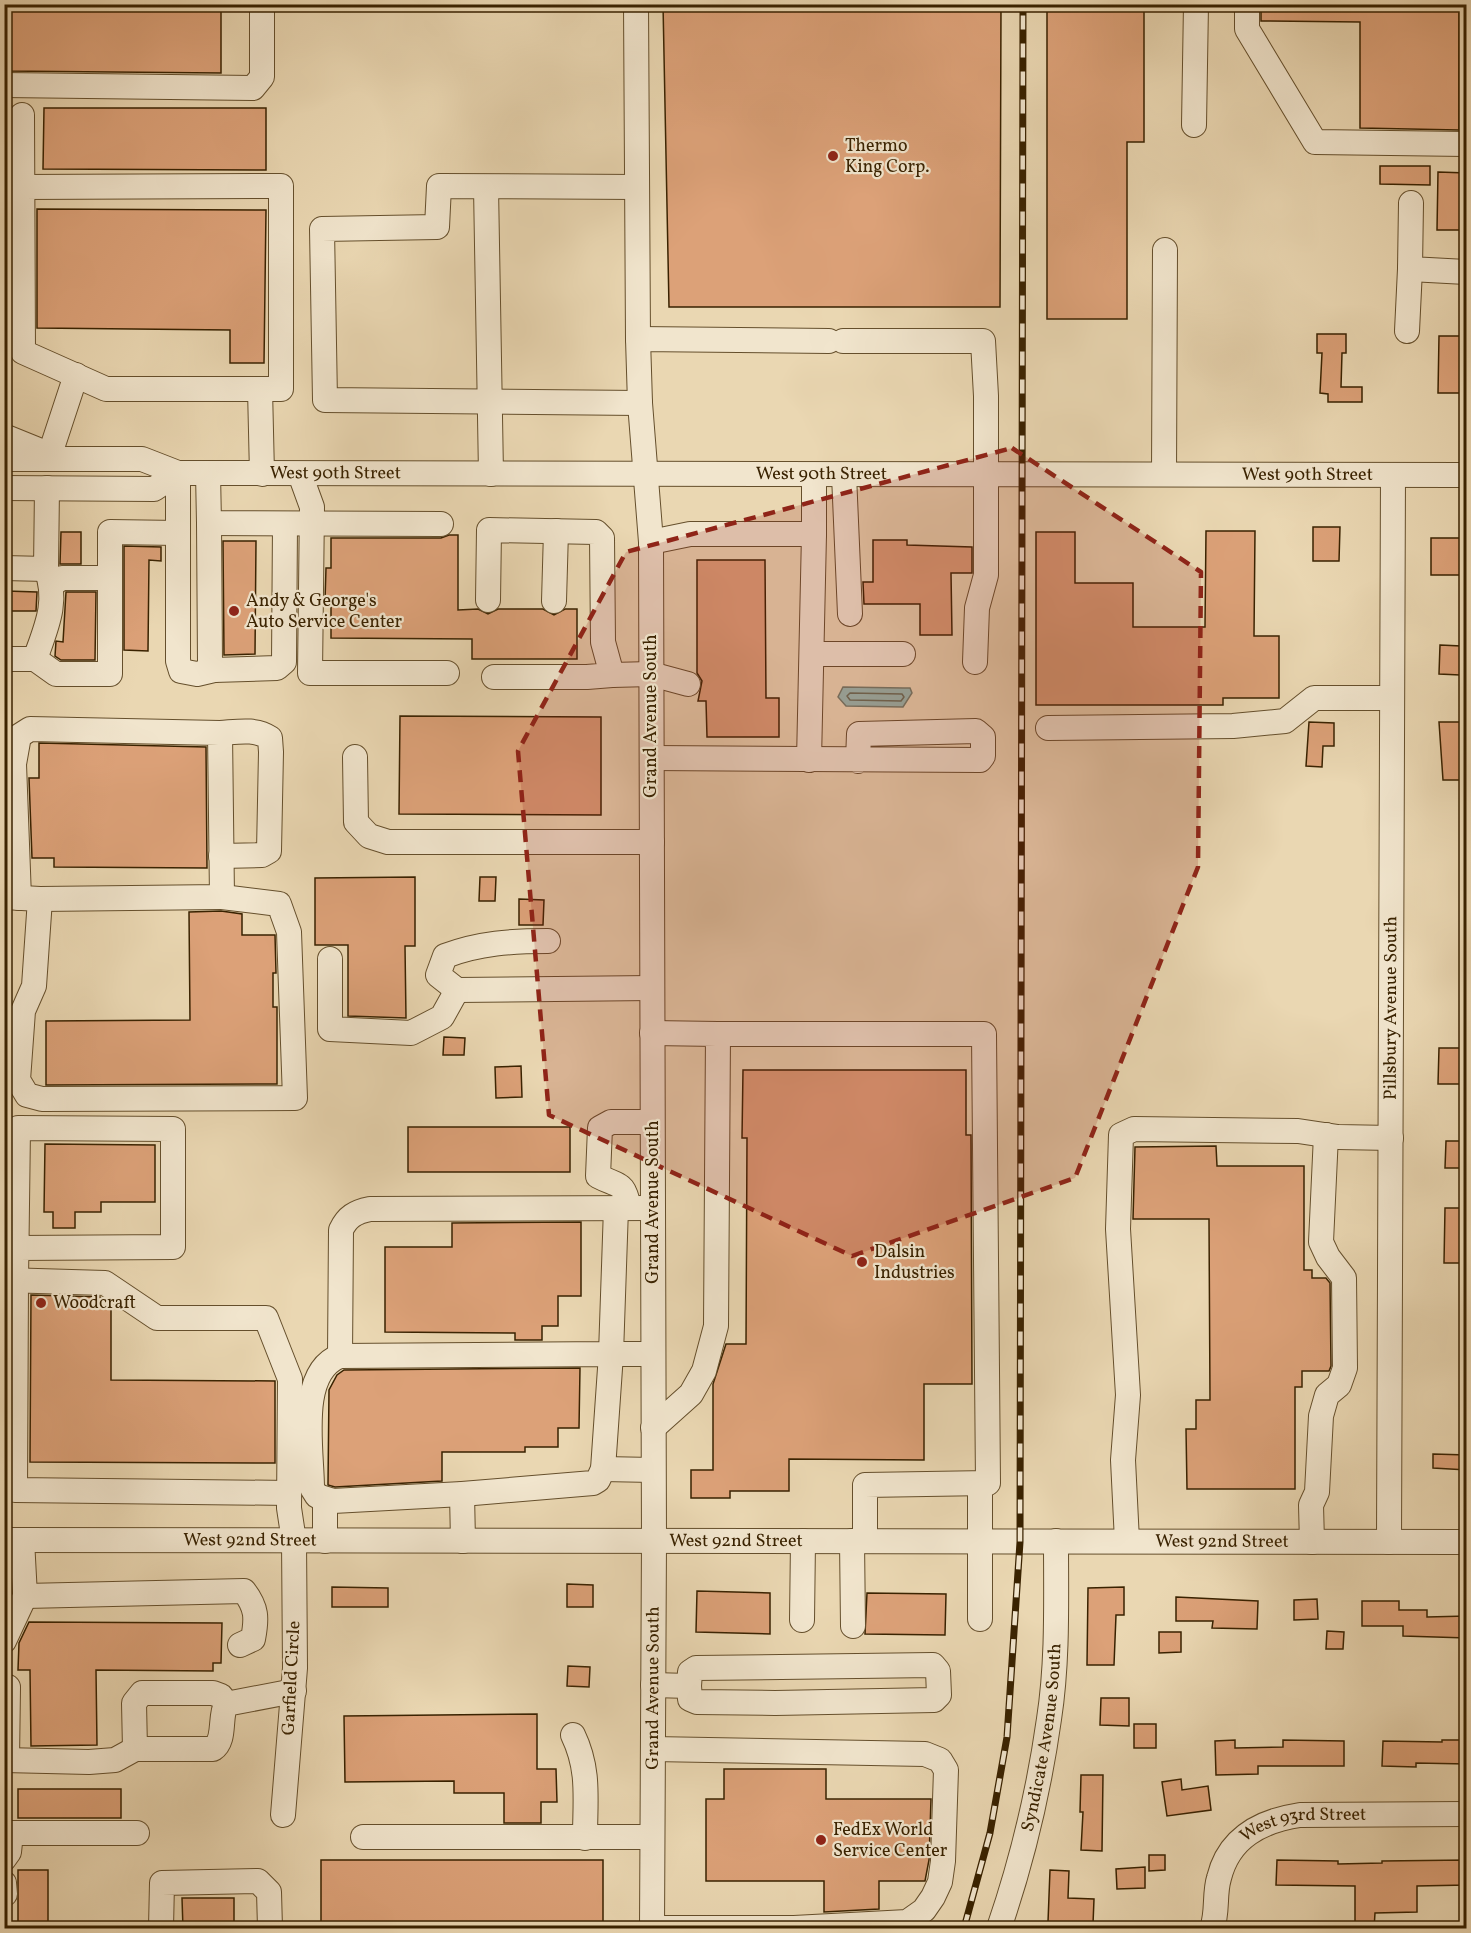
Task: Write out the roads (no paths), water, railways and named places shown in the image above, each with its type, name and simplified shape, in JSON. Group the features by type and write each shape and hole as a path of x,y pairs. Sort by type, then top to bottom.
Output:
{"street":[{"path":"4,85 252,88 262,77 262,4"},
{"name":"Grand Avenue South","path":"636,4 638,339 640,403 651,542 654,1541 652,1928"},
{"path":"1194,125 1196,4"},
{"path":"1247,4 1247,29 1315,142 1467,144"},
{"path":"13,187 281,186 281,389 106,388 76,375 14,355 13,187 22,115"},
{"path":"637,187 439,186 437,227 322,229 325,400 491,404 640,403"},
{"path":"486,187 491,474"},
{"path":"1407,330 1411,203"},
{"path":"1164,474 1165,250"},
{"path":"1410,270 1467,272"},
{"path":"638,339 983,340 986,575 977,608 975,663"},
{"path":"4,436 57,456 76,375"},
{"path":"260,389 262,474"},
{"name":"West 90th Street","path":"4,459 57,456 142,459 178,473 262,474 1467,475"},
{"path":"4,488 154,489 178,473"},
{"path":"178,473 178,661 181,671 188,674 213,670 276,668 284,662 285,524"},
{"path":"208,473 210,663 213,670"},
{"path":"300,474 312,507 310,673 447,673"},
{"path":"808,760 814,475"},
{"path":"844,475 850,614"},
{"name":"Pillsbury Avenue South","path":"1389,1542 1394,475"},
{"path":"35,659 51,616 47,488"},
{"path":"209,523 441,525"},
{"path":"489,600 489,530 596,532 602,538 603,642 612,675"},
{"path":"554,601 556,531"},
{"path":"4,659 35,659 56,674 110,674 110,532 178,533"},
{"path":"651,542 690,534 814,534"},
{"path":"4,568 62,578 110,578"},
{"path":"812,654 903,654"},
{"path":"494,677 651,674 688,684"},
{"path":"1048,728 1233,726 1285,721 1314,698 1392,698"},
{"path":"21,898 222,897 279,904 289,932 295,1098 42,1099 27,1095 18,1080 23,1011 34,986 21,898 9,764 19,736 30,729 220,733 250,731 270,738 272,752 269,851 262,855 221,856"},
{"path":"220,733 222,897"},
{"path":"355,757 356,822 369,836 388,842 652,842"},
{"path":"652,758 858,760"},
{"path":"548,941 510,940 465,948 445,956 438,975 457,990 652,988"},
{"path":"330,959 330,1029 411,1033 441,1017 457,990"},
{"path":"652,1033 984,1034 988,1483 865,1485 853,1626"},
{"path":"653,1428 691,1394 704,1371 716,1326 718,1034"},
{"path":"652,1122 611,1122 600,1128 598,1176 618,1183 626,1191 622,1208 611,1354 603,1469 598,1480 593,1483 462,1494 325,1499 317,1496 312,1488 311,1394 328,1360 340,1356 611,1354 653,1354"},
{"path":"16,1248 173,1247 174,1129 18,1128 16,1248 10,1280 15,1490 289,1492"},
{"path":"1127,1541 1123,1460 1128,1395 1118,1229 1121,1135 1134,1130 1298,1131 1326,1135 1390,1138"},
{"path":"1311,1542 1311,1505 1317,1492 1321,1416 1327,1395 1339,1385 1345,1368 1344,1278 1328,1257 1321,1242 1326,1135"},
{"path":"340,1356 341,1230 345,1221 357,1212 370,1209 653,1208"},
{"name":"Garfield Circle","path":"10,1280 105,1283 157,1318 266,1318 290,1379 289,1492 294,1541 294,1691 283,1815"},
{"path":"603,1469 653,1470"},
{"path":"980,1483 982,1541 980,1619"},
{"path":"462,1494 463,1541"},
{"path":"325,1499 325,1541"},
{"path":"4,1641 24,1596 13,1540"},
{"name":"West 92nd Street","path":"13,1540 1467,1542"},
{"path":"802,1620 803,1541"},
{"name":"Syndicate Avenue South","path":"999,1929 1012,1889 1033,1805 1049,1718 1056,1631 1056,1541"},
{"path":"24,1596 244,1592 255,1605 257,1620 253,1639 240,1645"},
{"path":"933,1665 938,1671 939,1695 934,1700 697,1702 690,1699 689,1686 690,1672 696,1668 933,1665"},
{"path":"653,1685 689,1686"},
{"path":"8,1687 6,1760 115,1760 135,1749 213,1749 220,1738 222,1711 226,1704 294,1691"},
{"path":"135,1749 134,1702 142,1693 213,1693 221,1696 226,1704"},
{"path":"573,1735 583,1756 586,1770 585,1838"},
{"path":"652,1928 794,1929 907,1922 924,1910 940,1882 943,1861 945,1770 940,1760 926,1754 653,1749"},
{"name":"West 93rd Street","path":"1212,1929 1218,1879 1226,1858 1239,1840 1257,1826 1278,1818 1300,1815 1467,1814"},
{"path":"4,1859 9,1852 8,1833 137,1833"},
{"path":"363,1837 652,1837"},
{"path":"161,1929 162,1883 258,1881 269,1892 270,1929"},
{"path":"4,1883 5,1894"}],"water":[{"path":"843,687 910,688 912,693 903,707 846,706 838,697"}],"railway":[{"path":"964,1928 990,1833 1007,1737 1020,1542 1023,4"}],"place":[{"name":"Thermo King Corp.","path":"833,156"},
{"name":"Andy & George's Auto Service Center","path":"234,611"},
{"name":"Dalsin Industries","path":"862,1262"},
{"name":"Woodcraft","path":"41,1303"},
{"name":"FedEx World Service Center","path":"821,1840"}]}
